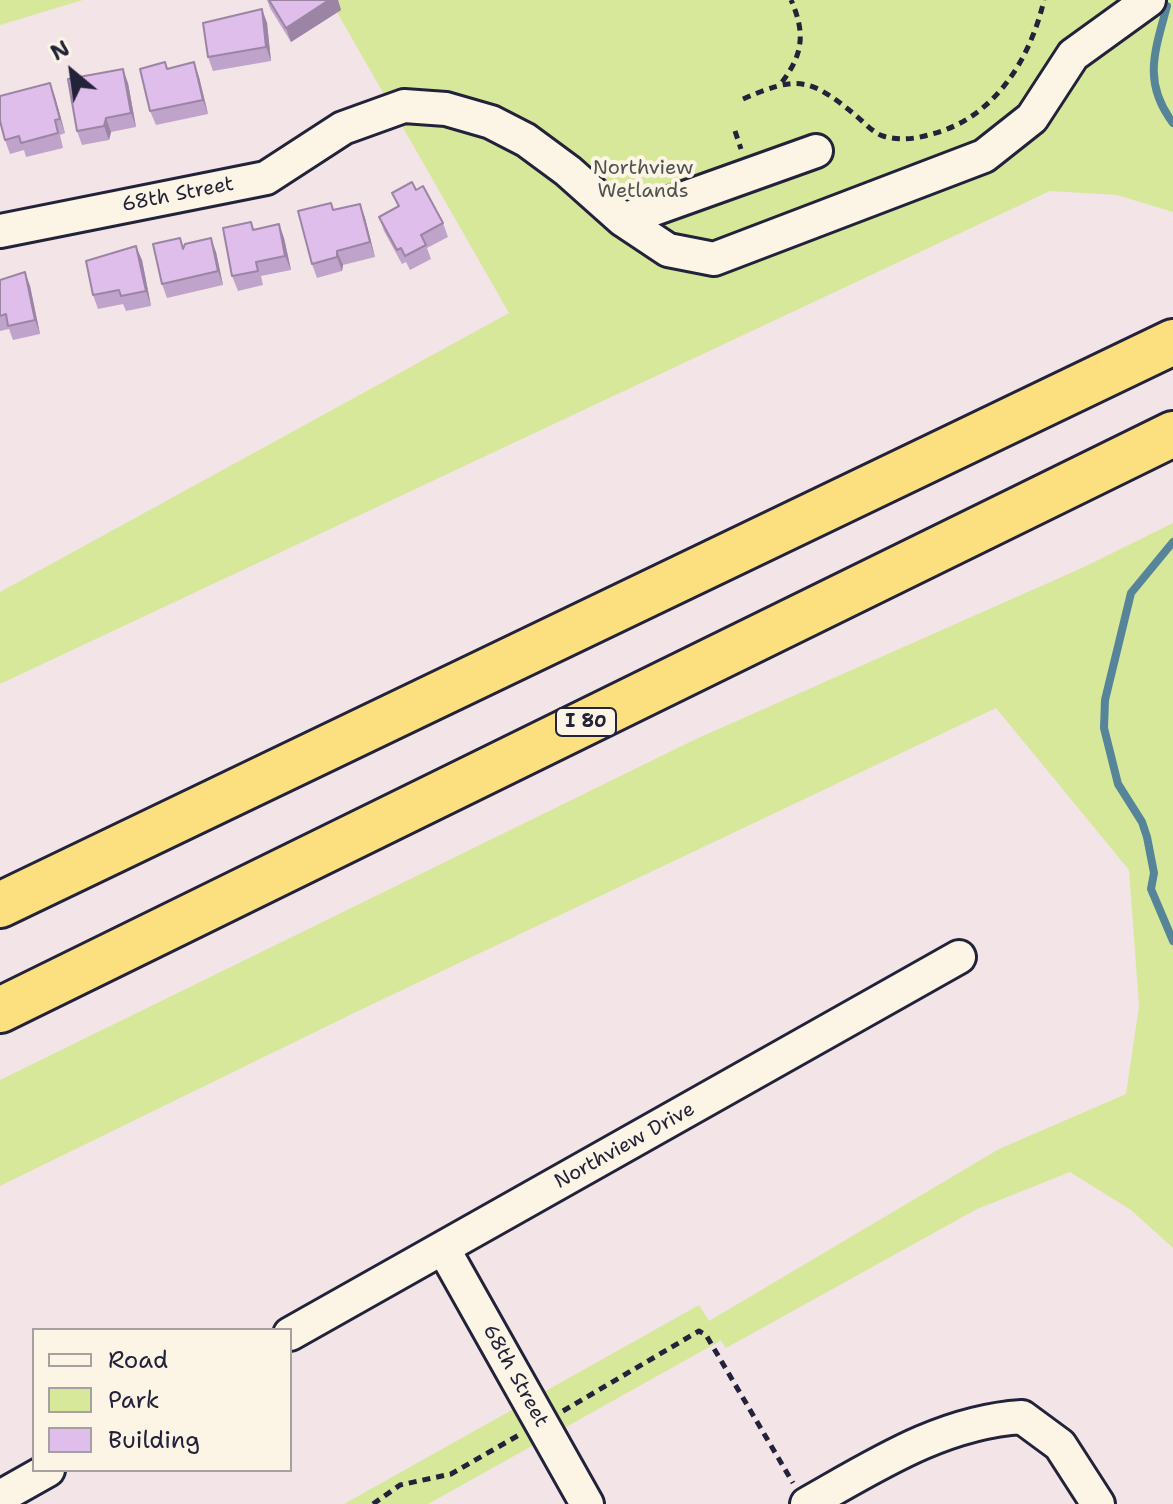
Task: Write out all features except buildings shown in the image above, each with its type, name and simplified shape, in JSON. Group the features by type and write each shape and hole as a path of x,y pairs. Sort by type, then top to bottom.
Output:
{"highway":[{"path":"0,905 1173,342"},
{"name":"I 80","path":"0,1010 1173,434"}],"street":[{"name":"68th Street","path":"0,231 266,178 343,128 404,106 446,109 491,122 526,140 568,171 623,220 668,250 714,259 984,156 1032,118 1073,55 1149,0"},
{"path":"623,220 816,151"},
{"name":"Northview Drive","path":"292,1333 959,957"},
{"name":"68th Street","path":"443,1248 587,1504"},
{"path":"811,1502 924,1440 988,1419 1022,1417 1060,1445 1081,1473 1098,1504"},
{"path":"0,1497 44,1472"}],"path":[{"path":"781,83 800,48 801,24 791,0"},
{"path":"743,99 781,83 825,90 879,135 901,140 943,131 989,106 1006,83 1037,28 1044,0"},
{"path":"373,1504 400,1485 451,1474 699,1331 706,1335 791,1481 811,1502"}],"green space":[{"path":"0,0 83,0 0,25"},
{"name":"Northview Wetlands","path":"330,0 1173,0 1173,212 1117,195 1050,191 0,684 0,592 509,313"},
{"path":"1173,523 1173,1248 1131,1210 1070,1172 977,1209 726,1348 719,1338 720,1341 428,1504 344,1504 699,1305 709,1321 999,1149 1126,1094 1139,1006 1129,870 996,708 358,1011 0,1186 0,1080 696,739 1084,567"}],"waterway":[{"path":"1167,6 1155,52 1154,80 1163,108 1173,123"},
{"path":"1173,542 1131,593 1105,700 1104,728 1118,784 1142,822 1147,837 1154,873 1151,889 1173,941"}]}
